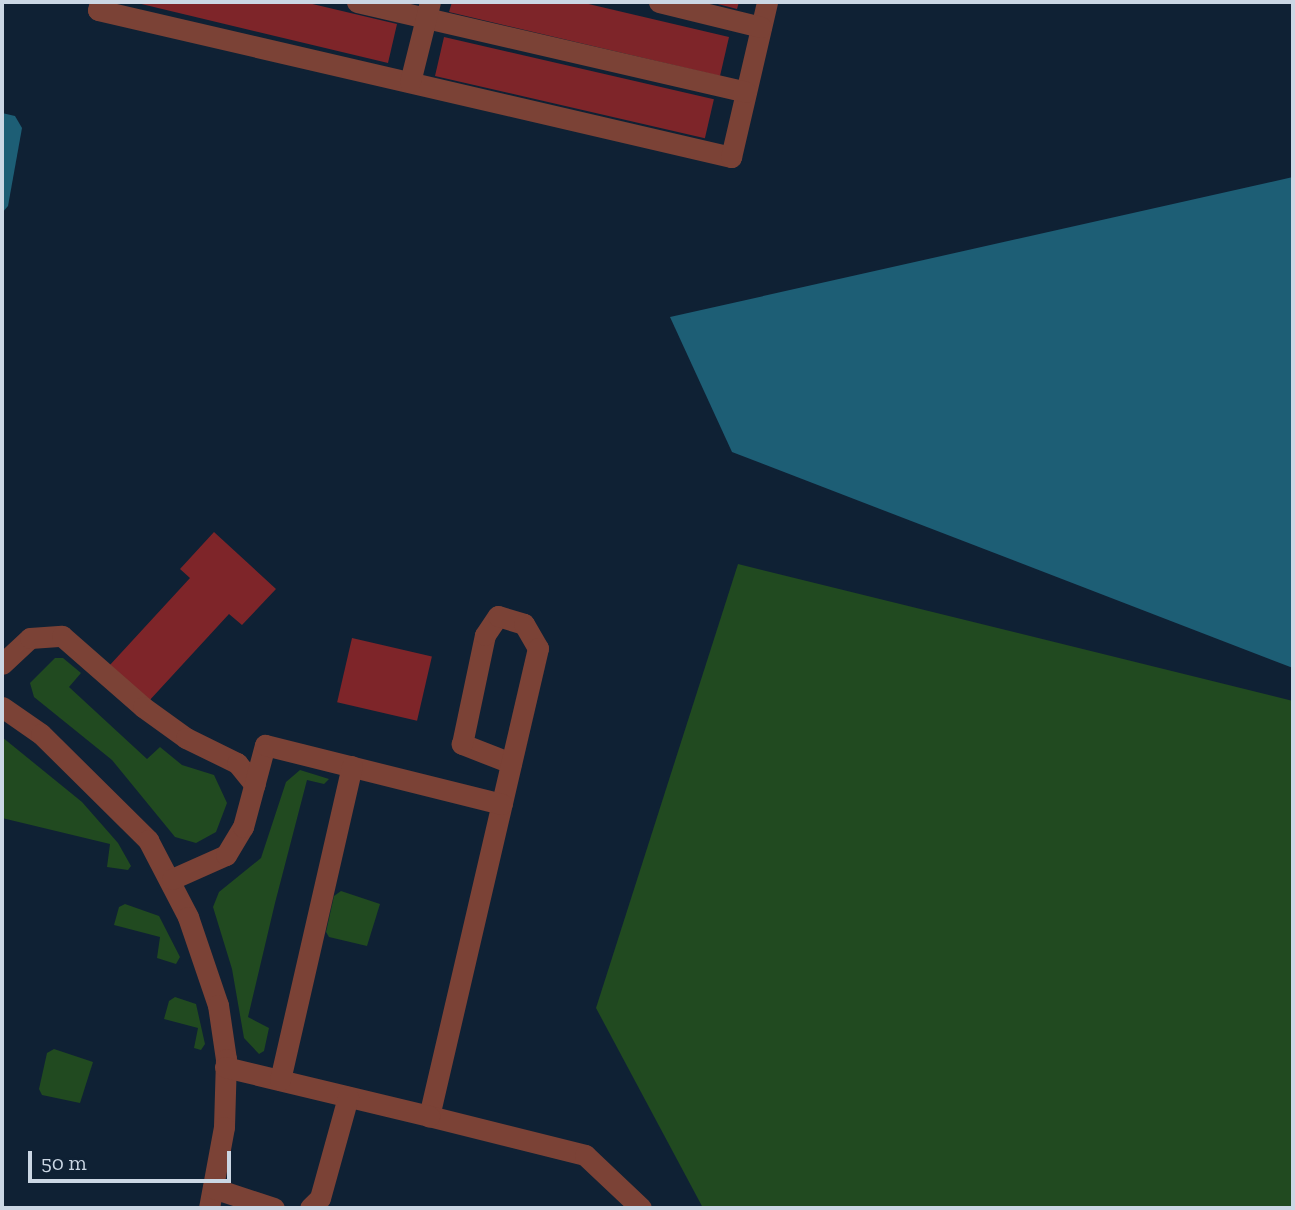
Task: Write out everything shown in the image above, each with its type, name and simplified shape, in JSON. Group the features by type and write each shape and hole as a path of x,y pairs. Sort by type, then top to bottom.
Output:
{"lane":[{"path":"100,2 98,10 731,157 767,2"},
{"path":"358,2 428,10 746,92"},
{"path":"659,2 761,27"},
{"path":"410,82 428,10"},
{"path":"429,1116 538,648 524,624 498,616 485,635 462,744 511,763"},
{"path":"2,664 30,638 62,636 154,715 186,738 237,763 255,785"},
{"path":"2,707 41,734 148,840 172,879 218,1005 225,1067 224,1127 211,1198 274,1208"},
{"path":"172,879 226,855 243,827 265,745 502,804"},
{"path":"280,1080 352,766"},
{"path":"225,1067 584,1155 641,1208"},
{"path":"310,1208 320,1198 348,1097"}],"green space":[{"path":"738,564 1293,701 1293,1208 703,1208 596,1008"},
{"path":"55,658 63,658 81,673 69,687 147,759 160,747 182,765 214,775 227,803 216,832 196,843 175,837 112,760 34,697 30,683"},
{"path":"2,737 82,802 118,843 131,866 128,870 107,867 110,844 2,818"},
{"path":"300,770 329,779 324,784 307,780 275,903 248,1017 269,1028 264,1051 259,1054 244,1038 232,969 213,907 219,892 261,858 286,782"},
{"path":"341,891 380,904 367,946 329,937 326,932 334,896"},
{"path":"125,904 159,916 180,957 176,964 157,958 160,937 114,925 119,907"},
{"path":"175,997 196,1004 205,1044 201,1050 194,1048 198,1028 164,1019 169,1001"},
{"path":"54,1049 93,1062 80,1103 42,1095 39,1089 47,1053"}],"water":[{"path":"2,113 15,116 22,128 8,206 2,213"},
{"path":"1293,177 1293,668 732,452 670,317"}],"building":[{"path":"133,2 304,2 397,24 388,63"},
{"path":"452,2 580,2 729,37 720,76 449,12"},
{"path":"710,2 739,2 737,9"},
{"path":"444,37 714,99 705,138 435,76"},
{"path":"214,532 276,589 242,625 229,614 148,702 109,666 190,578 180,569"},
{"path":"352,638 432,656 417,721 337,702"}]}
